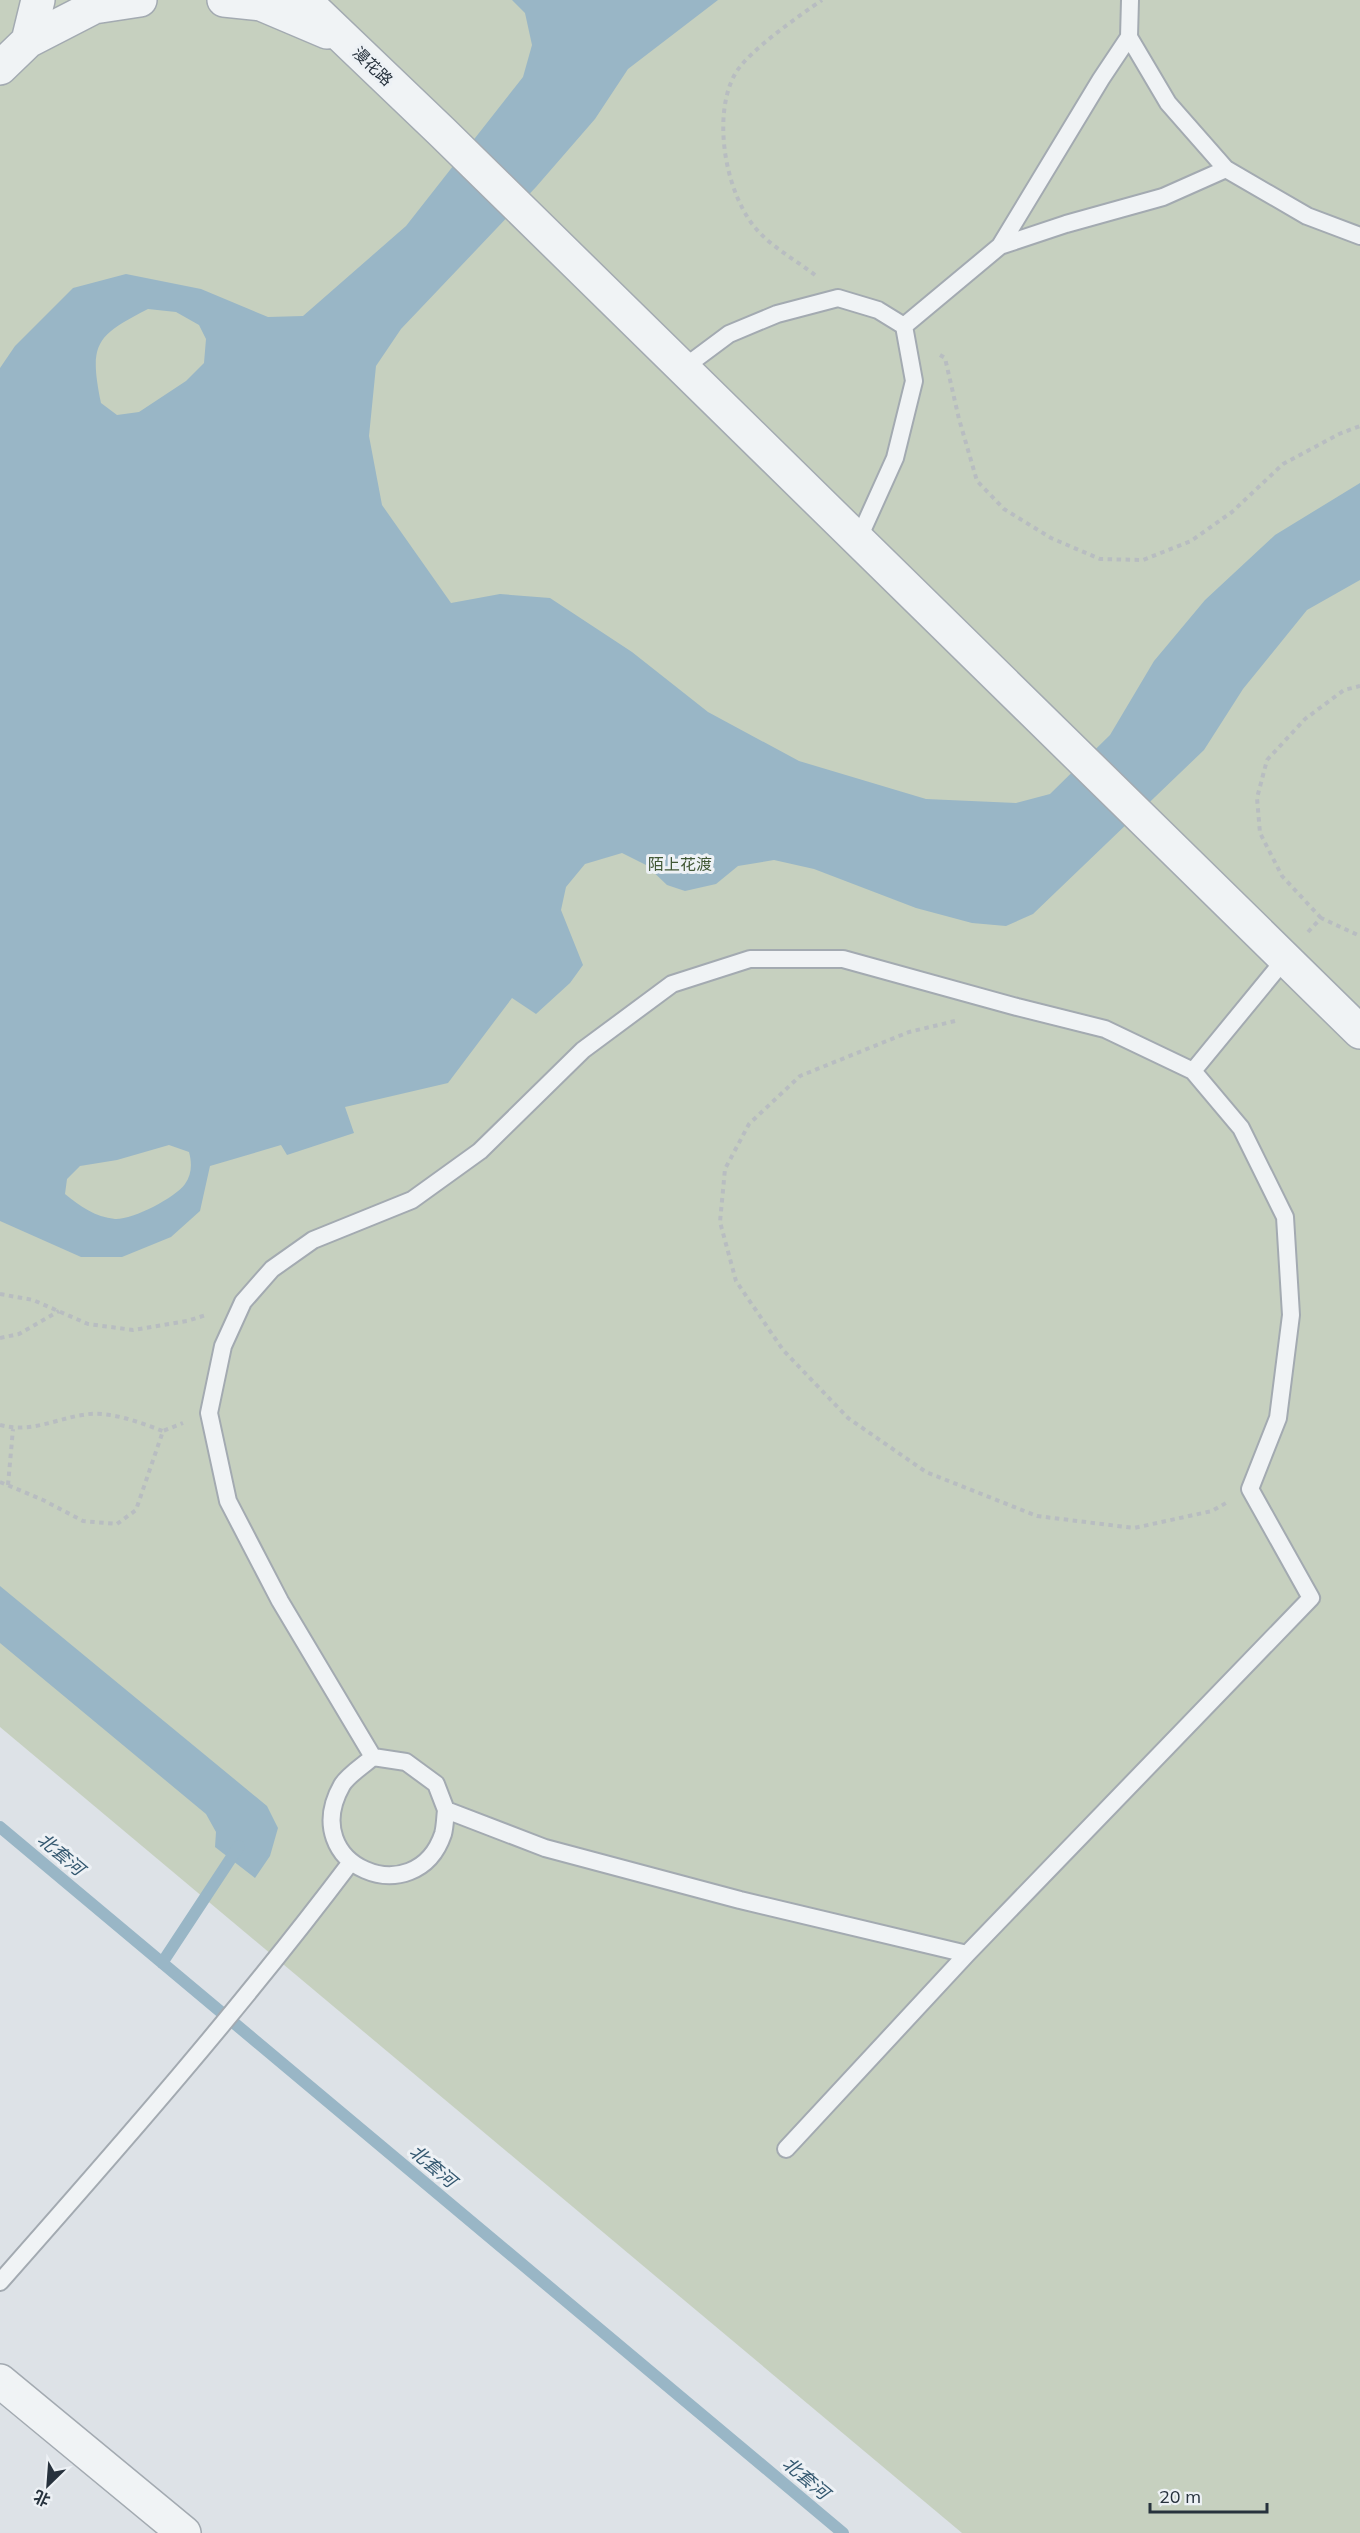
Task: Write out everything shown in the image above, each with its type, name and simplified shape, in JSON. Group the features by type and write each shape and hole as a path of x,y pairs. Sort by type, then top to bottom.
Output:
{"street":[{"path":"28,41 38,0"},
{"path":"0,68 28,41 94,7 140,0"},
{"path":"224,0 261,4 348,41"},
{"name":"漫花路","path":"304,0 442,132 1360,1032"},
{"path":"0,2381 184,2533"}],"lane":[{"path":"1130,0 1129,37 1168,103 1226,169 1307,216 1360,236"},
{"path":"904,326 1000,246 1129,37"},
{"path":"1000,246 1066,224 1163,197 1226,169"},
{"path":"682,369 729,334 777,314 838,298 878,310 904,326 914,381 895,458 858,540"},
{"path":"373,1757 280,1601 228,1502 209,1413 223,1346 243,1302 272,1269 313,1240 412,1200 480,1150 583,1050 672,984 750,959 843,959 1105,1029 1193,1071 1241,1128 1285,1217 1291,1315 1280,1407 1278,1418 1250,1489 1311,1598 967,1954 786,2149"},
{"path":"1193,1071 1285,959"},
{"path":"373,1757 406,1762 436,1784 446,1810 443,1833 431,1857 409,1874 382,1875 351,1862 335,1844 330,1817 343,1784 373,1757"},
{"path":"446,1810 545,1848 740,1900 967,1954"},
{"path":"0,2282 285,1950 351,1862"}],"path":[{"path":"822,0 763,44 735,74 724,108 723,147 734,194 759,233 814,274 838,298"},
{"path":"904,326 945,358 959,419 977,481 1004,509 1051,538 1100,559 1143,560 1191,541 1232,512 1283,464 1360,426"},
{"path":"1360,686 1344,690 1305,719 1267,760 1257,798 1260,833 1282,876 1321,918 1360,936"},
{"path":"1285,959 1321,918"},
{"path":"963,1020 909,1032 800,1076 748,1124 725,1169 720,1222 736,1281 783,1350 848,1418 926,1472 1037,1516 1134,1528 1212,1511 1250,1489"},
{"path":"0,1294 33,1300 88,1324 133,1330 187,1321 243,1302"},
{"path":"0,1338 19,1334 59,1311"},
{"path":"0,1425 13,1428 36,1427 84,1414 125,1417 163,1431 209,1413"},
{"path":"9,1485 13,1428"},
{"path":"0,1482 83,1521 117,1524 136,1510 163,1431"}],"green space":[{"name":"陌上花渡","path":"0,0 1360,0 1360,2533 962,2533 0,1727"}],"water":[{"path":"512,0 718,0 628,69 595,119 536,187 401,329 376,366 369,436 382,505 451,603 500,594 550,598 632,652 708,712 799,761 926,799 1016,803 1050,794 1110,735 1154,661 1205,600 1275,535 1360,483 1360,580 1307,610 1243,689 1204,750 1033,914 1006,926 972,923 916,908 814,869 774,860 738,866 716,884 685,891 667,885 646,865 622,853 585,864 566,887 561,910 583,965 570,983 536,1014 512,998 448,1083 345,1107 354,1133 287,1155 281,1145 210,1166 200,1211 171,1237 122,1257 81,1257 0,1221 0,368 15,346 73,288 126,274 201,289 268,317 303,316 406,226 523,77 532,45 525,13","holes":["148,309 176,312 199,325 206,339 204,363 186,381 139,412 117,415 101,403 97,383 97,354 100,344 107,335 130,318","169,1145 189,1152 190,1172 180,1190 153,1207 132,1216 108,1218 82,1207 65,1194 67,1179 80,1166 117,1160"]},
{"path":"0,1586 267,1806 278,1828 270,1856 255,1878 215,1847 216,1832 206,1814 0,1643"}],"waterway":[{"name":"北套河","path":"0,1827 843,2533"},
{"path":"162,1963 239,1846"}]}
